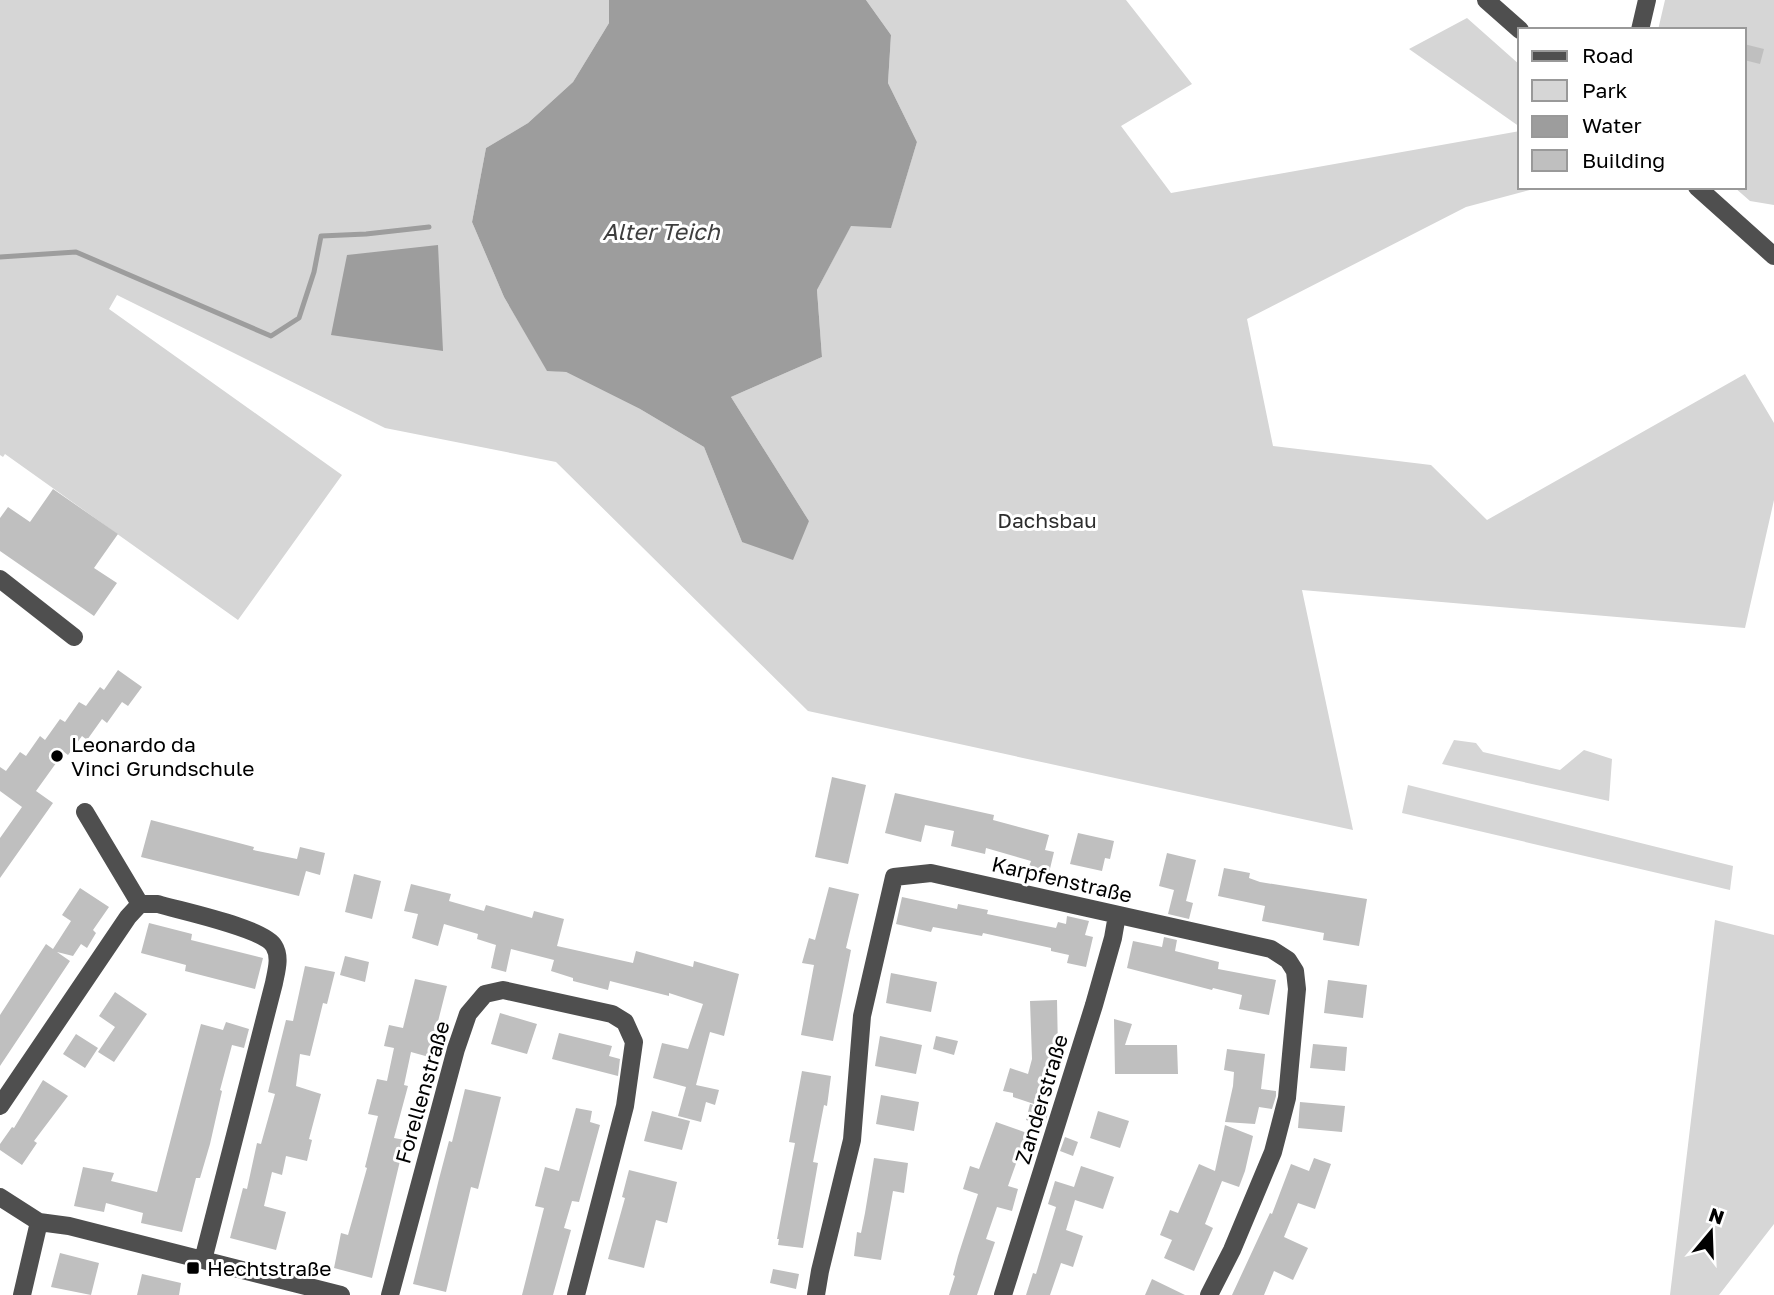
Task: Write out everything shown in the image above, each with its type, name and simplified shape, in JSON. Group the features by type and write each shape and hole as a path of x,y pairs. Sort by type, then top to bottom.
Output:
{"street":[{"path":"1486,0 1518,28"},
{"path":"1640,28 1647,0"},
{"path":"1699,189 1774,256"},
{"path":"0,579 74,637"},
{"path":"85,812 140,904"},
{"name":"Karpfenstraße","path":"816,1295 852,1140 862,1016 894,877 931,873 1271,949 1288,960 1295,971 1297,989 1287,1098 1273,1152 1209,1295"},
{"path":"0,1106 128,917 140,904 158,904 261,933 274,946 278,960 274,984 203,1260"},
{"name":"Zanderstraße","path":"1003,1295 1094,1004 1117,915"},
{"name":"Forellenstraße","path":"390,1295 456,1049 468,1014 485,994 503,990 612,1014 625,1022 634,1042 625,1106 576,1295"},
{"path":"0,1197 39,1222 69,1226 341,1295"},
{"path":"22,1295 39,1222"}],"green space":[{"name":"Dachsbau","path":"0,0 609,0 609,23 573,82 528,123 486,148 472,222 504,297 547,370 566,372 640,409 704,447 742,542 809,521 731,397 822,357 817,290 851,225 891,227 917,142 888,83 891,35 866,0 1126,0 1192,84 1121,126 1171,193 1518,131 1518,189 1534,189 1466,207 1247,319 1273,446 1431,465 1487,520 1745,374 1774,423 1774,500 1745,628 1302,590 1353,830 808,711 556,462 385,428 117,295 109,309 342,475 238,620 5,454 3,457 0,455"},
{"path":"1665,0 1774,0 1774,205 1750,201 1736,189 1746,189 1746,28 1658,28"},
{"path":"1467,18 1518,63 1518,126 1409,49"},
{"path":"1454,740 1476,743 1483,752 1560,770 1584,750 1612,759 1609,801 1442,764"},
{"path":"1408,785 1733,866 1730,890 1402,813"},
{"path":"1715,920 1774,935 1774,1224 1719,1295 1670,1295"}],"water":[{"name":"Alter Teich","path":"609,0 866,0 891,35 888,83 917,142 891,228 851,226 817,290 822,357 731,397 809,521 793,560 742,542 704,447 640,409 566,372 547,371 504,297 472,222 486,148 528,123 573,82 609,23"},
{"path":"438,245 443,351 331,335 347,255"}],"building":[{"path":"1746,44 1764,49 1760,64 1746,60"},
{"path":"53,489 118,534 94,568 117,583 94,616 0,551 0,518 8,507 30,522"},
{"path":"118,670 142,687 128,706 122,702 107,723 102,719 87,740 82,736 68,755 64,752 36,791 53,803 0,878 0,838 22,807 0,791 0,767 6,771 20,752 26,756 40,736 45,740 60,719 65,722 79,702 86,706 100,687 104,690"},
{"path":"832,777 866,785 848,864 815,857"},
{"path":"895,793 994,815 993,820 1049,835 1045,850 1054,852 1048,877 1027,872 1031,861 986,848 985,854 951,846 954,831 925,825 921,842 885,833"},
{"path":"151,820 254,847 253,850 297,859 300,847 325,853 320,875 306,871 299,896 141,857"},
{"path":"1078,833 1114,841 1110,859 1105,858 1102,871 1070,864"},
{"path":"1167,853 1196,860 1186,901 1193,903 1189,919 1168,914 1174,890 1159,886"},
{"path":"1224,868 1250,873 1249,878 1260,882 1367,899 1359,946 1323,940 1324,933 1262,921 1265,906 1218,896"},
{"path":"354,874 381,881 372,919 345,912"},
{"path":"411,884 451,894 449,901 484,911 486,905 532,918 534,911 564,919 557,946 633,963 636,951 693,967 694,961 739,974 724,1036 710,1032 696,1085 719,1090 715,1105 706,1102 701,1122 678,1116 686,1087 653,1078 662,1043 688,1049 703,1004 669,993 669,996 610,981 608,990 573,981 573,978 551,971 554,960 511,949 506,972 491,968 496,945 477,939 478,934 444,924 438,946 412,938 418,914 404,911"},
{"path":"829,887 859,894 846,948 851,950 833,1041 801,1035 814,965 802,963 809,938 815,940"},
{"path":"80,888 109,907 93,930 96,933 87,948 81,944 73,956 57,952 70,961 0,1066 0,1015 46,944 53,949 71,921 62,915"},
{"path":"902,897 957,909 958,904 988,910 987,914 1056,928 1058,922 1066,924 1067,916 1089,921 1085,935 1093,937 1086,967 1067,963 1069,955 1051,951 1051,948 983,933 982,936 933,927 931,932 896,924"},
{"path":"149,923 192,934 191,940 263,958 255,989 185,971 186,965 141,953"},
{"path":"1164,937 1177,940 1175,951 1219,962 1218,969 1276,980 1269,1015 1239,1009 1242,995 1127,968 1133,941 1162,947"},
{"path":"345,956 369,962 365,982 340,975"},
{"path":"305,966 335,972 327,1004 323,1003 310,1056 300,1054 296,1086 321,1094 309,1139 312,1140 307,1161 286,1156 282,1175 272,1172 264,1206 286,1212 276,1250 230,1238 243,1188 247,1189 257,1143 261,1144 275,1094 268,1092 286,1020 293,1021"},
{"path":"891,973 937,982 931,1012 886,1003"},
{"path":"415,979 447,986 429,1057 411,1052 404,1085 408,1086 394,1138 405,1140 372,1278 334,1268 341,1233 348,1235 367,1168 365,1167 378,1116 368,1114 377,1079 387,1081 394,1048 384,1046 389,1025 403,1028"},
{"path":"1328,980 1367,985 1363,1018 1324,1013"},
{"path":"115,992 147,1014 114,1062 98,1052 115,1027 99,1016"},
{"path":"1057,1000 1058,1051 1052,1051 1034,1104 1013,1097 1013,1093 1003,1091 1010,1068 1028,1074 1032,1059 1030,1001"},
{"path":"500,1013 537,1024 527,1054 491,1044"},
{"path":"1114,1019 1132,1024 1125,1045 1177,1045 1178,1074 1115,1074"},
{"path":"226,1022 249,1029 244,1048 232,1045 210,1144 200,1178 196,1178 182,1232 141,1223 143,1213 106,1203 104,1212 74,1206 83,1167 114,1173 111,1181 157,1192 201,1024 223,1030"},
{"path":"559,1033 612,1046 609,1056 620,1059 618,1076 552,1059"},
{"path":"76,1034 98,1048 85,1068 63,1054"},
{"path":"880,1036 922,1045 916,1074 875,1066"},
{"path":"936,1036 958,1041 954,1055 933,1049"},
{"path":"1313,1044 1347,1047 1345,1071 1310,1068"},
{"path":"1227,1049 1265,1054 1261,1089 1276,1091 1276,1096 1272,1109 1259,1107 1255,1124 1225,1122 1234,1072 1224,1070"},
{"path":"802,1071 831,1076 827,1106 824,1105 813,1162 818,1163 803,1248 778,1245 777,1239 795,1143 789,1142"},
{"path":"43,1080 68,1096 34,1141 37,1143 22,1165 0,1150 0,1144 12,1127 14,1128"},
{"path":"465,1089 501,1097 478,1189 471,1187 446,1292 413,1284"},
{"path":"881,1095 919,1102 914,1131 876,1124"},
{"path":"1300,1102 1345,1106 1342,1132 1298,1128"},
{"path":"1030,1104 1049,1110 1044,1126 1026,1120"},
{"path":"576,1108 592,1111 590,1122 600,1125 579,1202 572,1201 564,1228 571,1230 553,1295 522,1295 544,1208 535,1206 545,1167 559,1171"},
{"path":"652,1111 690,1121 682,1150 644,1141"},
{"path":"1098,1111 1129,1121 1120,1148 1090,1138"},
{"path":"996,1122 1027,1133 1008,1186 1018,1189 1012,1211 997,1207 986,1239 995,1242 977,1295 949,1295 958,1256 978,1194 963,1189 970,1166 979,1169"},
{"path":"1225,1125 1253,1136 1239,1187 1222,1181 1205,1224 1213,1228 1194,1271 1164,1258 1172,1240 1160,1235 1170,1210 1178,1213 1199,1164 1215,1171"},
{"path":"1065,1137 1078,1142 1073,1156 1060,1151"},
{"path":"874,1158 908,1163 904,1193 893,1191 881,1260 854,1256 857,1232 861,1233"},
{"path":"1314,1158 1331,1164 1315,1209 1298,1203 1284,1237 1308,1248 1293,1280 1274,1271 1264,1295 1232,1295 1270,1213 1272,1214 1291,1164 1309,1171"},
{"path":"1081,1166 1114,1177 1103,1209 1075,1200 1066,1230 1083,1236 1073,1267 1061,1263 1050,1295 1026,1295 1033,1273 1036,1274 1056,1207 1048,1204 1055,1181 1074,1187"},
{"path":"629,1170 677,1182 667,1223 656,1220 644,1268 608,1259 625,1198 622,1197"},
{"path":"60,1253 99,1263 91,1295 51,1287"},
{"path":"773,1269 799,1274 796,1289 770,1283"},
{"path":"142,1274 181,1283 179,1295 137,1295"},
{"path":"1152,1279 1185,1295 1145,1295"}],"waterway":[{"path":"0,257 76,252 271,336 299,318 314,272 321,236 429,227"}],"place":[{"name":"Leonardo da Vinci Grundschule","path":"57,756"},
{"name":"Hechtstraße","path":"193,1268"}]}
